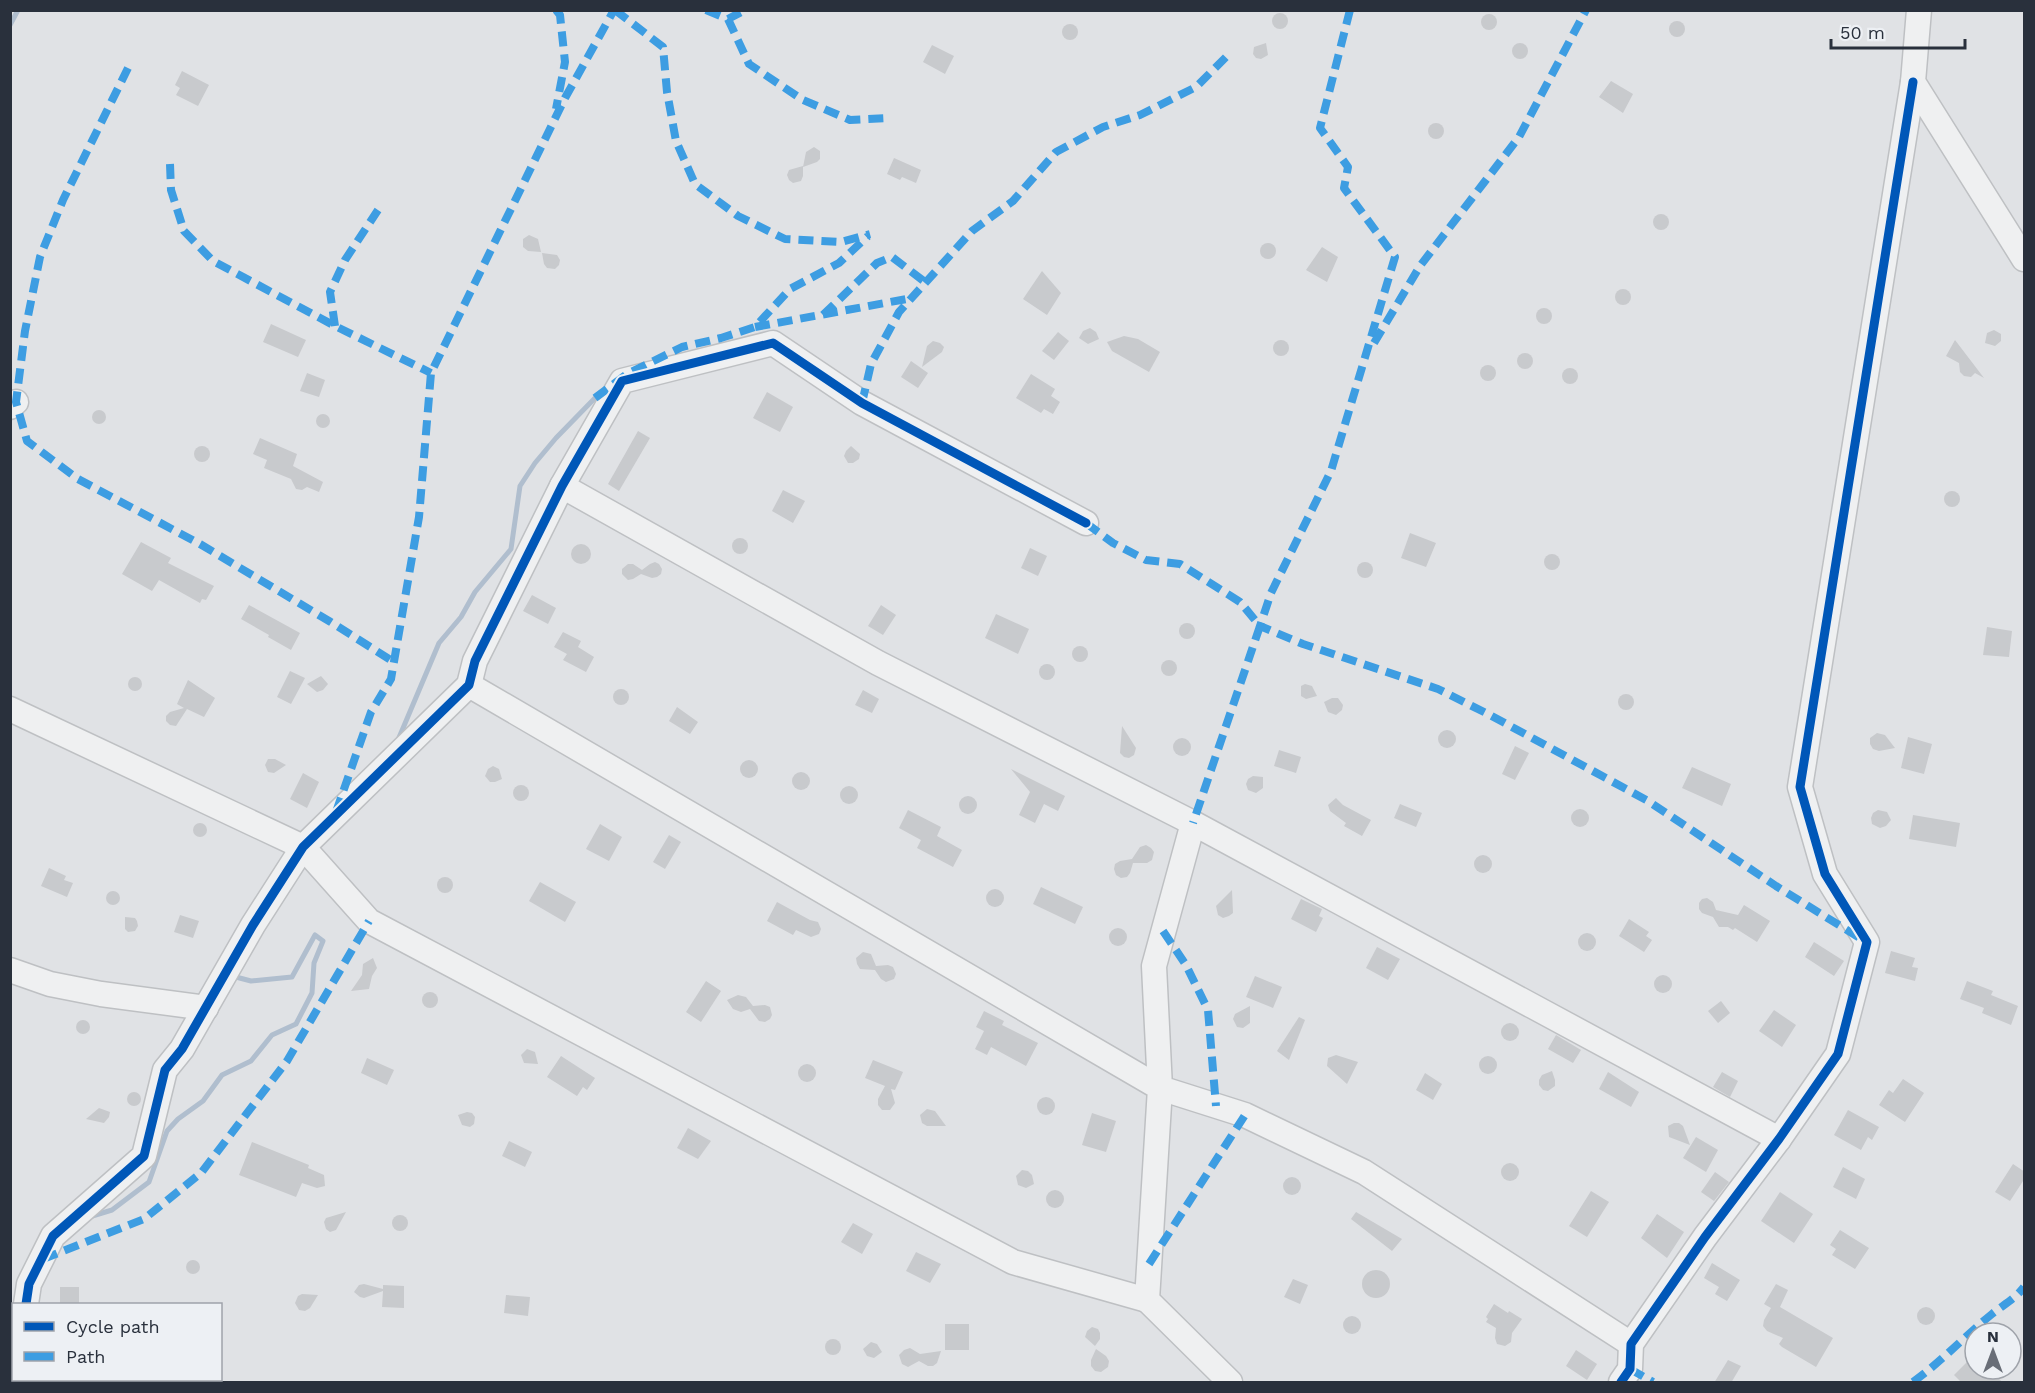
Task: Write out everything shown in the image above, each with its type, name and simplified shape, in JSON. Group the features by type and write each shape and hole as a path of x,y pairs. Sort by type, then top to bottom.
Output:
{"street":[{"path":"1621,1383 1630,1369 1631,1344 1705,1237 1779,1139 1838,1054 1867,942 1825,874 1800,787 1913,82 1918,10"},
{"path":"1913,82 2025,260"},
{"path":"26,1303 29,1284 53,1236 144,1156 165,1070 182,1049 253,925 303,847 469,685 475,661 562,486 622,381 773,343 862,403 1086,522"},
{"path":"562,486 878,663 1193,823 1779,1139"},
{"path":"469,685 1160,1088 1245,1115 1364,1172 1631,1344"},
{"path":"10,709 303,847 369,921 1013,1262 1147,1300 1230,1381"},
{"path":"1147,1300 1160,1088 1154,966 1193,823"},
{"path":"10,970 50,984 100,994 206,1008"}],"building":[{"path":"1280,13 1286,15 1288,21 1286,27 1280,29 1274,27 1272,21 1274,15"},
{"path":"1489,14 1495,16 1497,22 1495,28 1489,30 1483,28 1481,22 1483,16"},
{"path":"1677,21 1683,23 1685,29 1683,35 1677,37 1671,35 1669,29 1671,23"},
{"path":"1070,24 1076,26 1078,32 1076,38 1070,40 1064,38 1062,32 1064,26"},
{"path":"1266,43 1268,55 1261,59 1256,58 1253,54 1254,47"},
{"path":"1520,43 1526,45 1528,51 1526,57 1520,59 1514,57 1512,51 1514,45"},
{"path":"932,45 954,56 945,74 923,62"},
{"path":"182,71 209,85 198,106 176,95 180,88 175,85"},
{"path":"1611,81 1633,94 1623,113 1599,97"},
{"path":"1436,123 1442,125 1444,131 1442,137 1436,139 1430,137 1428,131 1430,125"},
{"path":"814,147 820,151 820,159 803,167 806,152"},
{"path":"894,158 921,170 916,183 902,177 900,180 887,174"},
{"path":"803,166 801,181 793,183 789,180 787,175 789,170"},
{"path":"1661,214 1667,216 1669,222 1667,228 1661,230 1655,228 1653,222 1655,216"},
{"path":"529,235 538,239 541,252 528,251 523,247 523,239"},
{"path":"1268,243 1274,245 1276,251 1274,257 1268,259 1262,257 1260,251 1262,245"},
{"path":"1322,247 1338,257 1327,282 1306,270"},
{"path":"542,253 557,255 560,260 559,265 555,269 547,268"},
{"path":"1042,271 1061,293 1047,315 1023,299"},
{"path":"1623,289 1629,291 1631,297 1629,303 1623,305 1617,303 1615,297 1617,291"},
{"path":"1544,308 1550,310 1552,316 1550,322 1544,324 1538,322 1536,316 1538,310"},
{"path":"271,324 306,340 298,357 263,342"},
{"path":"1090,328 1096,332 1099,339 1088,344 1079,338 1083,331"},
{"path":"1994,330 2001,334 2001,341 1995,346 1985,343 1987,333"},
{"path":"1058,332 1069,341 1054,360 1042,351"},
{"path":"1124,336 1138,339 1160,352 1149,372 1112,351 1107,342"},
{"path":"1281,340 1287,342 1289,348 1287,354 1281,356 1275,354 1273,348 1275,342"},
{"path":"1955,340 1984,378 1975,373 1971,377 1964,376 1960,372 1959,363 1946,356"},
{"path":"933,341 944,347 942,352 922,367 927,346"},
{"path":"1525,353 1531,355 1533,361 1531,367 1525,369 1519,367 1517,361 1519,355"},
{"path":"911,361 928,373 918,388 901,377"},
{"path":"1488,365 1494,367 1496,373 1494,379 1488,381 1482,379 1480,373 1482,367"},
{"path":"1570,368 1576,370 1578,376 1576,382 1570,384 1564,382 1562,376 1564,370"},
{"path":"307,373 325,380 319,397 300,391"},
{"path":"1031,374 1055,389 1051,396 1060,402 1053,414 1044,409 1041,413 1016,398"},
{"path":"767,392 793,407 780,432 753,418"},
{"path":"96,410 102,410 106,417 102,424 96,424 92,420 92,414"},
{"path":"320,414 326,414 330,421 326,428 320,428 316,424 316,418"},
{"path":"638,431 650,438 619,491 608,484"},
{"path":"260,438 297,454 293,466 323,482 319,492 307,487 302,490 296,489 291,479 264,468 267,460 253,454"},
{"path":"202,446 210,454 202,462 194,454"},
{"path":"851,446 860,454 859,459 848,463 844,456"},
{"path":"783,490 805,501 793,523 772,511"},
{"path":"1952,491 1958,493 1960,499 1958,505 1952,507 1946,505 1944,499 1946,493"},
{"path":"1410,533 1436,543 1426,567 1401,558"},
{"path":"740,538 746,540 748,546 746,552 740,554 734,552 732,546 734,540"},
{"path":"141,542 171,558 168,563 214,586 206,600 202,599 200,603 159,580 152,591 122,574"},
{"path":"581,544 588,547 591,554 588,561 581,564 574,561 571,554 574,547"},
{"path":"1030,548 1047,556 1038,576 1021,568"},
{"path":"1552,554 1558,556 1560,562 1558,568 1552,570 1546,568 1544,562 1546,556"},
{"path":"655,562 662,569 661,574 657,577 652,578 641,574 628,580 622,574 622,569 628,564 633,564 642,570"},
{"path":"1365,562 1371,564 1373,570 1371,576 1365,578 1359,576 1357,570 1359,564"},
{"path":"532,595 556,608 548,624 523,611"},
{"path":"249,605 300,633 291,650 241,619"},
{"path":"881,605 896,615 883,635 868,626"},
{"path":"996,614 1029,629 1018,654 985,638"},
{"path":"1187,623 1193,625 1195,631 1193,637 1187,639 1181,637 1179,631 1181,625"},
{"path":"1987,627 2012,631 2009,657 1983,655"},
{"path":"563,632 581,641 578,647 594,657 586,672 563,660 567,654 554,647"},
{"path":"1080,646 1086,648 1088,654 1086,660 1080,662 1074,660 1072,654 1074,648"},
{"path":"1169,660 1175,662 1177,668 1175,674 1169,676 1163,674 1161,668 1163,662"},
{"path":"1047,664 1053,666 1055,672 1053,678 1047,680 1041,678 1039,672 1041,666"},
{"path":"290,671 305,678 291,704 277,697"},
{"path":"321,676 328,684 323,690 317,692 307,684"},
{"path":"132,677 138,677 142,684 138,691 132,691 128,687 128,681"},
{"path":"188,680 215,698 204,717 187,709 176,726 170,725 166,721 166,716 170,712 184,708 177,704"},
{"path":"1305,684 1312,686 1317,696 1306,699 1301,696 1301,686"},
{"path":"621,689 627,691 629,697 627,703 621,705 615,703 613,697 615,691"},
{"path":"863,690 879,699 872,713 855,705"},
{"path":"1626,694 1632,696 1634,702 1632,708 1626,710 1620,708 1618,702 1620,696"},
{"path":"1338,698 1343,705 1342,710 1336,715 1328,712 1324,702"},
{"path":"677,707 698,722 690,734 669,721"},
{"path":"1122,726 1136,748 1134,755 1129,758 1120,753"},
{"path":"1447,730 1453,733 1456,739 1453,745 1447,748 1441,745 1438,739 1441,733"},
{"path":"1877,733 1885,735 1895,748 1879,751 1873,749 1870,738"},
{"path":"1908,737 1932,744 1924,774 1901,768"},
{"path":"1182,738 1188,741 1191,747 1188,753 1182,756 1176,753 1173,747 1176,741"},
{"path":"1515,746 1529,753 1515,780 1502,774"},
{"path":"1279,750 1301,757 1296,773 1274,766"},
{"path":"268,759 275,759 286,765 274,773 268,772 265,765"},
{"path":"749,760 755,763 758,769 755,775 749,778 743,775 740,769 743,763"},
{"path":"493,766 499,769 502,779 490,782 485,776 488,769"},
{"path":"1692,767 1731,784 1722,806 1682,788"},
{"path":"1011,769 1065,796 1058,811 1044,804 1035,823 1019,815 1030,792"},
{"path":"801,772 807,775 810,781 807,787 801,790 795,787 792,781 795,775"},
{"path":"303,773 319,782 307,808 290,799"},
{"path":"1253,776 1263,777 1263,788 1256,793 1248,790 1246,784"},
{"path":"521,785 527,787 529,793 527,799 521,801 515,799 513,793 515,787"},
{"path":"849,786 855,789 858,795 855,801 849,804 843,801 840,795 843,789"},
{"path":"968,796 974,799 977,805 974,811 968,814 962,811 959,805 962,799"},
{"path":"1336,798 1343,805 1371,820 1362,836 1344,826 1346,823 1330,811 1328,805"},
{"path":"1400,804 1422,813 1416,827 1394,818"},
{"path":"1580,809 1586,812 1589,818 1586,824 1580,827 1574,824 1571,818 1574,812"},
{"path":"908,810 941,827 937,836 962,850 953,867 917,848 921,840 899,828"},
{"path":"1878,810 1887,812 1891,820 1886,826 1880,828 1872,824 1871,818"},
{"path":"1913,815 1960,823 1956,847 1909,839"},
{"path":"197,823 203,823 207,830 203,837 197,837 193,833 193,827"},
{"path":"600,824 622,837 609,861 586,849"},
{"path":"669,835 681,842 665,869 653,862"},
{"path":"1146,845 1154,852 1152,860 1147,863 1133,863 1127,877 1121,878 1116,875 1115,864 1132,859 1140,847"},
{"path":"1483,855 1489,858 1492,864 1489,870 1483,873 1477,870 1474,864 1477,858"},
{"path":"49,868 66,876 64,880 73,883 67,897 41,886"},
{"path":"445,877 453,885 445,893 437,885"},
{"path":"540,882 576,902 565,922 529,901"},
{"path":"1041,887 1083,907 1075,924 1033,904"},
{"path":"995,889 1001,892 1004,898 1001,904 995,907 989,904 986,898 989,892"},
{"path":"1232,890 1233,913 1223,918 1218,915 1216,906"},
{"path":"110,891 116,891 120,898 116,905 110,905 106,901 106,895"},
{"path":"1707,898 1713,902 1716,910 1738,915 1744,905 1770,921 1757,942 1735,928 1733,930 1728,927 1719,927 1713,917 1702,913 1699,903 1702,899"},
{"path":"1301,899 1322,909 1319,916 1323,918 1316,932 1291,919"},
{"path":"777,902 818,922 821,929 819,934 811,937 796,930 793,935 767,921"},
{"path":"180,915 199,921 193,938 174,932"},
{"path":"125,917 135,918 138,926 135,931 128,932 125,929"},
{"path":"1629,919 1649,932 1646,936 1652,940 1644,952 1619,936"},
{"path":"1118,928 1124,931 1127,937 1124,943 1118,946 1112,943 1109,937 1112,931"},
{"path":"1587,933 1593,936 1596,942 1593,948 1587,951 1581,948 1578,942 1581,936"},
{"path":"1814,942 1844,961 1834,976 1805,957"},
{"path":"1377,947 1400,959 1388,980 1366,968"},
{"path":"1891,951 1915,958 1912,967 1918,968 1915,981 1885,973"},
{"path":"863,952 871,954 876,966 893,967 896,974 894,979 886,982 875,970 860,969 856,958"},
{"path":"373,958 377,968 372,976 369,989 351,991 362,975 363,964"},
{"path":"1663,975 1669,978 1672,984 1669,990 1663,993 1657,990 1654,984 1657,978"},
{"path":"1255,976 1282,987 1273,1008 1246,997"},
{"path":"706,981 721,991 701,1022 686,1012"},
{"path":"1967,981 1993,991 1991,995 2018,1006 2011,1025 1982,1013 1984,1008 1960,999"},
{"path":"430,992 438,1000 430,1008 422,1000"},
{"path":"738,995 746,997 753,1006 770,1007 772,1015 770,1019 765,1022 759,1021 750,1009 741,1012 733,1009 727,1000"},
{"path":"1721,1001 1730,1013 1718,1023 1708,1011"},
{"path":"1250,1006 1250,1023 1243,1028 1237,1027 1233,1019 1235,1014"},
{"path":"1774,1010 1796,1025 1782,1047 1759,1031"},
{"path":"984,1011 1004,1021 1002,1025 1038,1043 1026,1066 991,1047 987,1055 975,1049 984,1031 976,1027"},
{"path":"1299,1017 1305,1020 1289,1060 1277,1051"},
{"path":"80,1020 86,1020 90,1027 86,1034 80,1034 76,1030 76,1024"},
{"path":"1510,1023 1516,1026 1519,1032 1516,1038 1510,1041 1504,1038 1501,1032 1504,1026"},
{"path":"1556,1035 1581,1050 1573,1063 1548,1049"},
{"path":"527,1049 535,1052 538,1064 524,1063 521,1055"},
{"path":"1336,1055 1358,1062 1347,1084 1327,1066 1328,1058"},
{"path":"561,1056 595,1078 587,1090 583,1087 577,1096 547,1077"},
{"path":"1488,1056 1494,1059 1497,1065 1494,1071 1488,1074 1482,1071 1479,1065 1482,1059"},
{"path":"367,1058 394,1070 387,1085 361,1073"},
{"path":"873,1060 903,1072 895,1090 891,1089 895,1103 890,1110 882,1110 878,1105 878,1099 885,1086 865,1078"},
{"path":"807,1064 813,1067 816,1073 813,1079 807,1082 801,1079 798,1073 801,1067"},
{"path":"1552,1071 1555,1086 1548,1091 1543,1090 1539,1085 1539,1080 1542,1075"},
{"path":"1608,1072 1639,1092 1631,1107 1599,1089"},
{"path":"1722,1072 1738,1081 1730,1097 1713,1087"},
{"path":"1425,1073 1442,1084 1433,1100 1416,1090"},
{"path":"1903,1079 1924,1093 1905,1122 1879,1105 1889,1090 1893,1093"},
{"path":"131,1092 137,1092 141,1099 137,1106 131,1106 127,1102 127,1096"},
{"path":"1046,1097 1052,1100 1055,1106 1052,1112 1046,1115 1040,1112 1037,1106 1040,1100"},
{"path":"99,1108 110,1112 104,1123 86,1119"},
{"path":"927,1109 935,1111 946,1126 927,1126 922,1123 920,1115"},
{"path":"1848,1110 1879,1127 1872,1140 1868,1137 1861,1150 1834,1135"},
{"path":"472,1113 475,1117 474,1124 470,1127 462,1125 458,1115"},
{"path":"1092,1113 1116,1121 1106,1152 1082,1145"},
{"path":"1674,1123 1683,1126 1690,1145 1669,1137 1668,1126"},
{"path":"688,1128 711,1141 698,1159 677,1148"},
{"path":"1696,1137 1718,1150 1706,1172 1683,1158"},
{"path":"509,1141 532,1152 525,1167 502,1156"},
{"path":"252,1142 309,1165 308,1168 324,1175 325,1186 317,1188 302,1183 296,1197 239,1175"},
{"path":"1510,1163 1516,1166 1519,1172 1516,1178 1510,1181 1504,1178 1501,1172 1504,1166"},
{"path":"2013,1164 2025,1172 2025,1178 2010,1201 1995,1192"},
{"path":"1843,1167 1865,1179 1856,1199 1833,1187"},
{"path":"1022,1170 1032,1175 1034,1184 1026,1188 1018,1185 1016,1176"},
{"path":"1715,1172 1729,1182 1714,1201 1701,1192"},
{"path":"1292,1177 1298,1180 1301,1186 1298,1192 1292,1195 1286,1192 1283,1186 1286,1180"},
{"path":"1055,1190 1061,1193 1064,1199 1061,1205 1055,1208 1049,1205 1046,1199 1049,1193"},
{"path":"1591,1191 1609,1202 1587,1237 1569,1226"},
{"path":"1780,1192 1813,1214 1794,1243 1761,1221"},
{"path":"346,1212 336,1230 330,1232 326,1229 324,1222 326,1218"},
{"path":"1356,1212 1402,1239 1392,1251 1351,1219"},
{"path":"1657,1214 1684,1232 1667,1258 1641,1238"},
{"path":"400,1215 408,1223 400,1231 392,1223"},
{"path":"853,1223 873,1234 862,1254 841,1242"},
{"path":"1840,1230 1869,1248 1855,1269 1832,1255 1836,1249 1830,1245"},
{"path":"916,1252 941,1264 930,1283 906,1271"},
{"path":"190,1260 196,1260 200,1267 196,1274 190,1274 186,1270 186,1264"},
{"path":"1712,1263 1740,1280 1727,1301 1715,1294 1719,1287 1704,1278"},
{"path":"1376,1270 1386,1274 1390,1284 1386,1294 1376,1298 1366,1294 1362,1284 1366,1274"},
{"path":"1293,1279 1308,1285 1300,1304 1284,1297"},
{"path":"364,1284 383,1289 383,1285 404,1286 404,1308 382,1307 383,1291 364,1298 360,1297 354,1292 359,1285"},
{"path":"1776,1284 1788,1290 1780,1307 1833,1338 1816,1367 1782,1347 1779,1344 1783,1338 1767,1331 1763,1326 1771,1308 1764,1304"},
{"path":"60,1287 79,1287 79,1303 60,1303"},
{"path":"318,1295 310,1308 305,1311 299,1310 295,1303 298,1296"},
{"path":"506,1295 530,1297 528,1316 504,1313"},
{"path":"1494,1304 1522,1319 1512,1333 1511,1342 1505,1346 1497,1344 1496,1328 1486,1322 1488,1319 1486,1317"},
{"path":"1926,1307 1932,1310 1935,1316 1932,1322 1926,1325 1920,1322 1917,1316 1920,1310"},
{"path":"1352,1316 1358,1319 1361,1325 1358,1331 1352,1334 1346,1331 1343,1325 1346,1319"},
{"path":"945,1324 969,1324 969,1350 945,1350"},
{"path":"1092,1327 1098,1329 1100,1333 1100,1339 1095,1346 1085,1337 1087,1331"},
{"path":"833,1339 839,1341 841,1347 839,1353 833,1355 827,1353 825,1347 827,1341"},
{"path":"871,1342 877,1344 882,1352 874,1358 867,1356 863,1349"},
{"path":"910,1348 920,1354 941,1351 937,1363 933,1366 919,1361 908,1367 902,1364 899,1355"},
{"path":"1096,1349 1109,1361 1108,1367 1101,1372 1095,1371 1091,1366"},
{"path":"1576,1350 1597,1364 1587,1380 1566,1366"},
{"path":"1728,1360 1741,1366 1731,1383 1714,1383"},
{"path":"1963,1366 1963,1381 2001,1381 2003,1383 1962,1383 1954,1375"}],"waterway":[{"path":"10,25 18,10"},
{"path":"398,740 439,643 461,617 475,592 511,549 520,486 556,438 595,398"},
{"path":"89,1217 112,1210 149,1182 167,1131 178,1119 203,1101 222,1075 251,1061 272,1035 296,1024 312,993 314,963 323,941 315,935 292,977 251,981 232,976"}],"marked path":[{"path":"556,10 560,15 565,62 556,109"},
{"path":"336,812 371,712 391,679 419,517 431,373 565,98 614,10"},
{"path":"615,10 663,47 667,92 676,141 695,184 738,216 785,239 841,242 870,234"},
{"path":"706,10 728,19 745,10"},
{"path":"1350,10 1320,128 1348,167 1344,188 1395,257 1331,471 1271,593 1260,626 1303,644 1438,689 1490,715 1648,801 1776,886 1863,940"},
{"path":"1374,343 1420,266 1519,137 1586,10"},
{"path":"728,19 749,64 803,100 850,120 890,118"},
{"path":"862,403 871,364 899,312 972,231 1013,201 1056,152 1103,127 1140,115 1196,87 1231,52"},
{"path":"128,68 63,200 40,257 25,331 16,402 27,441 78,479 200,544 394,662"},
{"path":"170,164 171,190 184,231 213,261 335,326 431,373"},
{"path":"335,326 330,292 345,260 378,210"},
{"path":"595,398 627,374 682,347 755,327 790,289 839,263 868,236"},
{"path":"823,315 877,263 892,257 925,282"},
{"path":"755,327 912,298"},
{"path":"1086,523 1113,543 1146,560 1180,564 1240,602 1260,626 1193,823"},
{"path":"43,1259 144,1219 201,1173 287,1061 369,921"},
{"path":"1163,931 1186,965 1208,1010 1216,1106"},
{"path":"1149,1264 1245,1115"},
{"path":"1913,1382 2024,1287"},
{"path":"1630,1369 1653,1382"}],"cycle path":[{"path":"1621,1382 1630,1369 1631,1344 1705,1237 1779,1139 1838,1054 1867,942 1825,874 1800,787 1913,82"},
{"path":"26,1303 29,1284 53,1236 144,1156 165,1070 182,1049 253,925 303,847 469,685 475,661 562,486 622,381 773,343 862,403 1086,523"}]}
